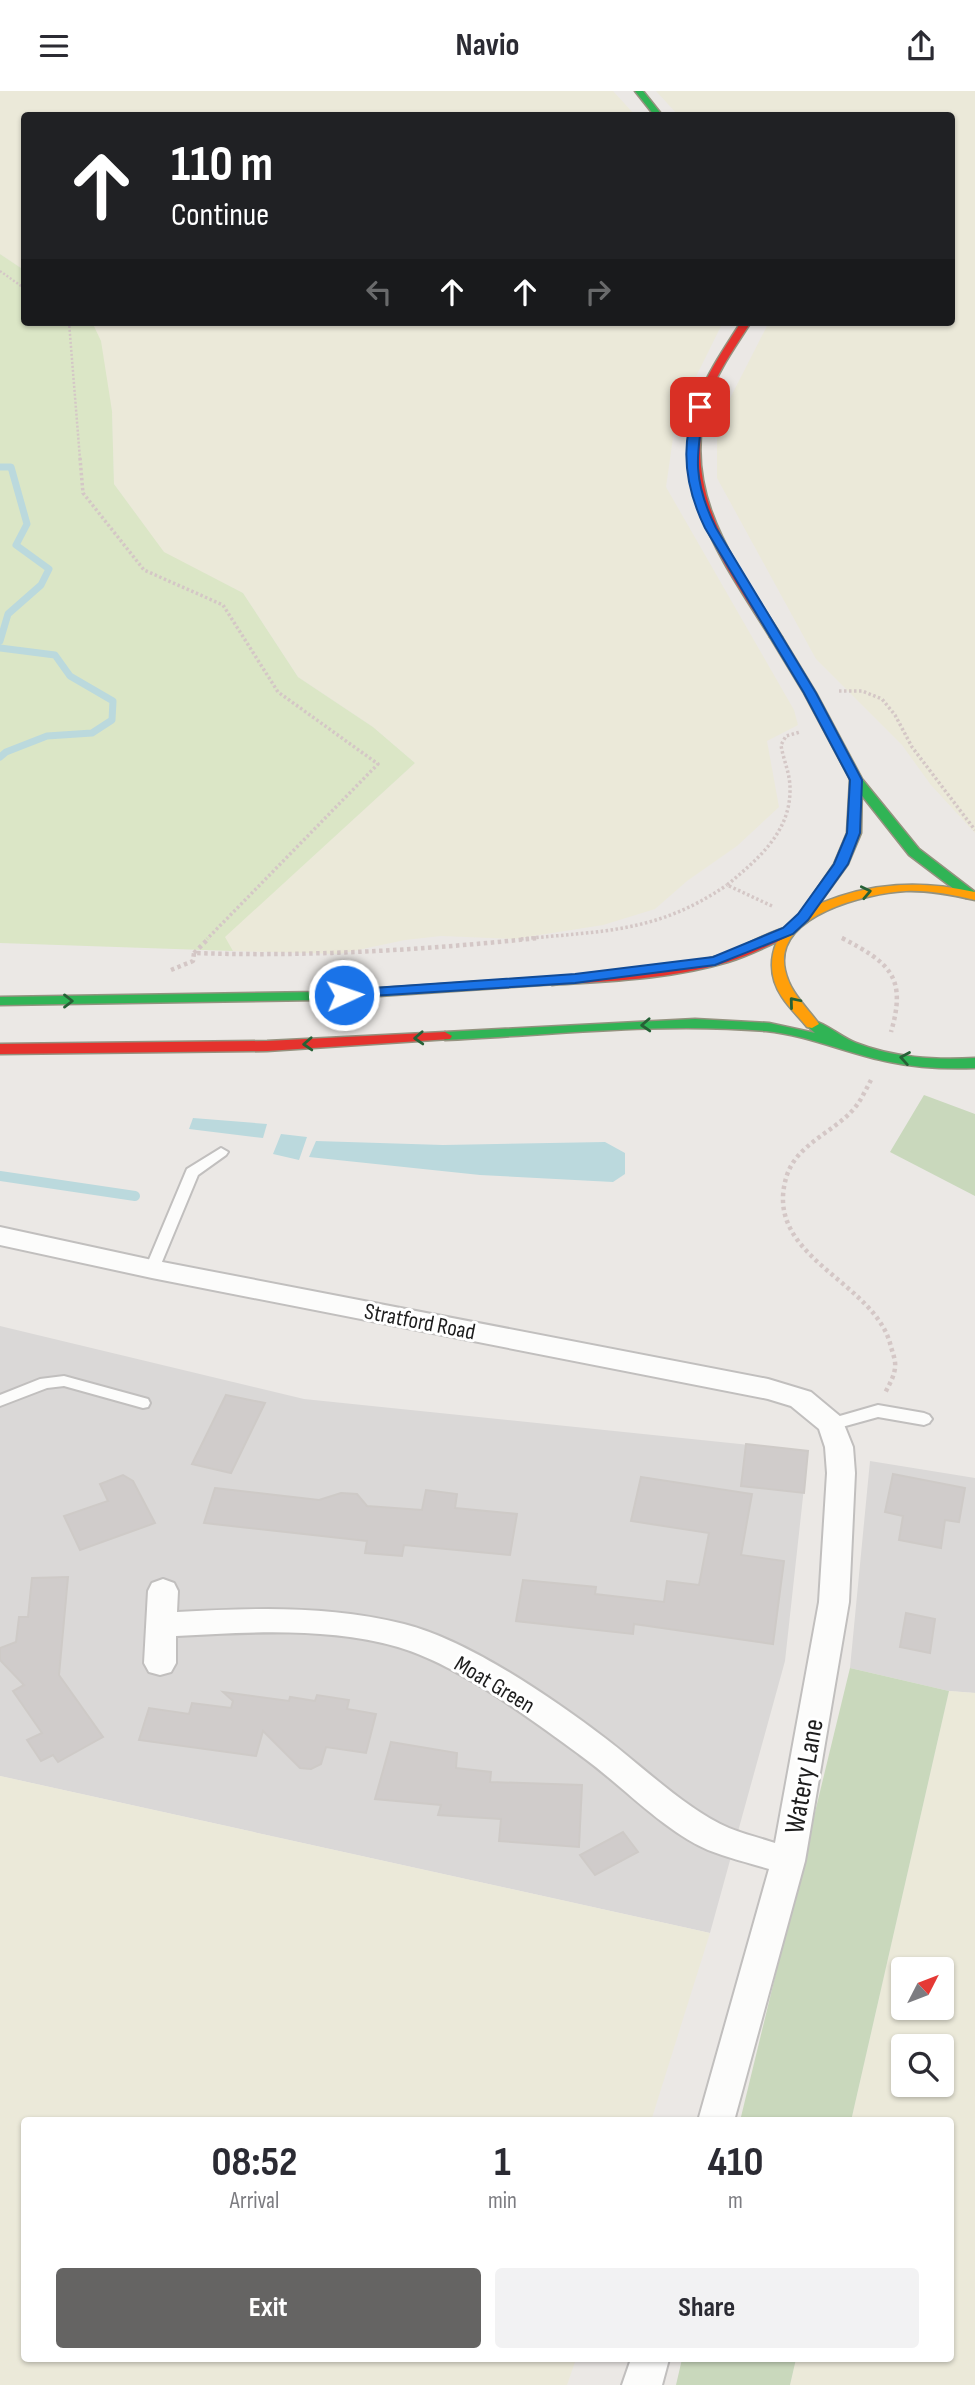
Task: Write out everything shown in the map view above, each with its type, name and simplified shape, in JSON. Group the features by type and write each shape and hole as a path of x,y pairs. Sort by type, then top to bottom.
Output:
{"main road":[{"path":"639,91 656,112"},
{"path":"743,326 719,362 704,393 695,421 691,473 697,501 710,528 810,693 856,780 914,852 973,896"},
{"path":"846,1044 815,1025 789,997 779,982 776,963 780,944 788,931 803,917 841,864 853,833 856,780"},
{"path":"803,917 825,905 878,890 908,887 973,896"},
{"path":"0,1001 181,1000 344,995 575,978 715,961 788,931"},
{"path":"0,1059 695,1023 769,1027 896,1057 972,1066"},
{"path":"0,1049 202,1049"}],"street":[{"name":"Stratford Road","path":"0,1236 152,1269 768,1389 802,1399 831,1425"},
{"name":"Watery Lane","path":"717,2117 788,1861 834,1602 841,1473 839,1447 831,1425"},
{"path":"160,1663 163,1591"},
{"name":"Moat Green","path":"162,1625 265,1619 351,1626 404,1636 475,1667 592,1746 684,1818 718,1839 788,1861"},
{"path":"642,2385 649,2362"}],"lane":[{"path":"152,1269 192,1172 221,1153"},
{"path":"0,1401 45,1383 64,1381 143,1403"},
{"path":"831,1425 878,1411 924,1419"}],"path":[{"path":"0,271 21,286"},
{"path":"69,326 83,493 144,570 223,605 278,692 378,764 194,953 193,961 169,971"},
{"path":"810,693 862,691 882,699 895,715 912,747 975,830"},
{"path":"194,953 285,955 395,951 594,932 668,918 705,901 762,855 776,840 784,825 790,787 780,745 786,736 828,726"},
{"path":"727,885 781,910"},
{"path":"842,938 860,947 893,977 899,999 891,1036"},
{"path":"870,1080 851,1111 799,1156 787,1174 782,1202 792,1233 803,1248 871,1311 894,1345 896,1366 878,1411"}],"shaded area":[{"path":"0,91 613,91 632,112 21,112 21,268 0,254"},
{"path":"656,91 975,91 975,833 931,785 902,745 816,659 717,478 717,424 767,326 955,326 955,112 675,112"},
{"path":"93,326 721,326 676,417 666,487 794,710 798,725 767,741 779,807 737,846 687,881 655,909 603,925 514,939 441,936 405,940 339,954 233,951 224,937 415,763 373,727 298,677 243,593 164,553 114,484 112,411"},
{"path":"0,1326 304,1399 808,1451 785,1661 710,1933 0,1776"},
{"path":"870,1461 975,1478 975,1693 949,1691 850,1668"},
{"path":"949,1691 975,1693 975,2385 790,2385 795,2362 954,2362 954,2117 852,2117"},
{"path":"0,1776 710,1933 652,2117 21,2117 21,2362 575,2362 567,2385 0,2385"}],"green space":[{"path":"0,254 21,268 21,326 94,326 101,341 112,411 114,484 164,552 243,593 298,677 373,727 415,763 225,937 233,951 0,943"},
{"path":"924,1095 975,1114 975,1196 890,1152"},
{"path":"850,1668 949,1691 852,2117 741,2117"},
{"path":"681,2362 795,2362 790,2385 676,2385"}],"water":[{"path":"193,1118 267,1124 263,1138 189,1129"},
{"path":"281,1134 307,1137 299,1160 273,1154"},
{"path":"316,1141 443,1145 605,1142 625,1153 625,1174 613,1182 480,1175 309,1157"}],"building":[{"path":"226,1395 265,1403 231,1473 192,1464"},
{"path":"746,1444 808,1451 804,1493 741,1486"},
{"path":"893,1474 965,1488 959,1522 945,1520 941,1548 899,1540 903,1516 885,1512"},
{"path":"123,1475 133,1481 155,1523 80,1550 64,1516 108,1501 100,1484"},
{"path":"641,1477 752,1494 741,1555 784,1561 773,1644 634,1624 633,1634 516,1621 523,1580 596,1587 595,1594 664,1602 667,1581 699,1585 709,1533 631,1521"},
{"path":"215,1488 319,1500 341,1493 357,1494 367,1506 422,1510 426,1490 457,1494 455,1508 517,1514 510,1555 404,1545 402,1556 365,1553 367,1541 204,1523"},
{"path":"68,1577 59,1675 103,1737 58,1762 53,1755 41,1761 27,1740 42,1733 13,1691 24,1685 0,1660 0,1648 16,1642 19,1617 28,1617 32,1578"},
{"path":"906,1613 935,1619 930,1653 900,1647"},
{"path":"223,1692 289,1701 290,1697 315,1701 317,1695 349,1700 347,1709 376,1714 366,1753 326,1747 321,1764 311,1769 300,1768 263,1731 256,1756 139,1740 149,1708 189,1714 192,1703 231,1708 233,1701"},
{"path":"391,1742 457,1753 456,1768 491,1772 490,1782 582,1785 579,1847 499,1841 501,1819 438,1815 441,1805 375,1799"},
{"path":"623,1832 638,1852 595,1875 580,1855"}],"waterway":[{"path":"0,467 11,467 27,524 16,545 49,569 41,585 8,614 0,641"},
{"path":"0,648 55,655 70,676 113,701 112,720 92,733 47,736 6,752 0,757"},
{"path":"0,1176 135,1196"}],"traffic: fast":[{"path":"639,91 656,112"},
{"path":"776,637 810,693 856,780 914,852 971,895"},
{"path":"0,1001 319,996 552,981"},
{"path":"445,1036 695,1023 769,1027 846,1044"},
{"path":"812,1024 848,1045 890,1058 933,1063 975,1063"}],"traffic: slow":[{"path":"803,917 841,864 854,833 856,780"},
{"path":"812,1024 787,994 777,968 781,945 795,925 817,910 844,898 875,890 923,887 975,896"}],"traffic: jam":[{"path":"744,326 704,397 695,431 694,463 699,494 710,524 724,553 776,637"},
{"path":"552,981 639,974 702,964 740,953 788,931"},
{"path":"0,1049 267,1046 445,1036"}],"route":[{"path":"344,995 575,978 715,961 788,931 803,917 841,864 856,818 856,780 810,693 710,528 697,501 691,473 695,421 700,407"}]}
